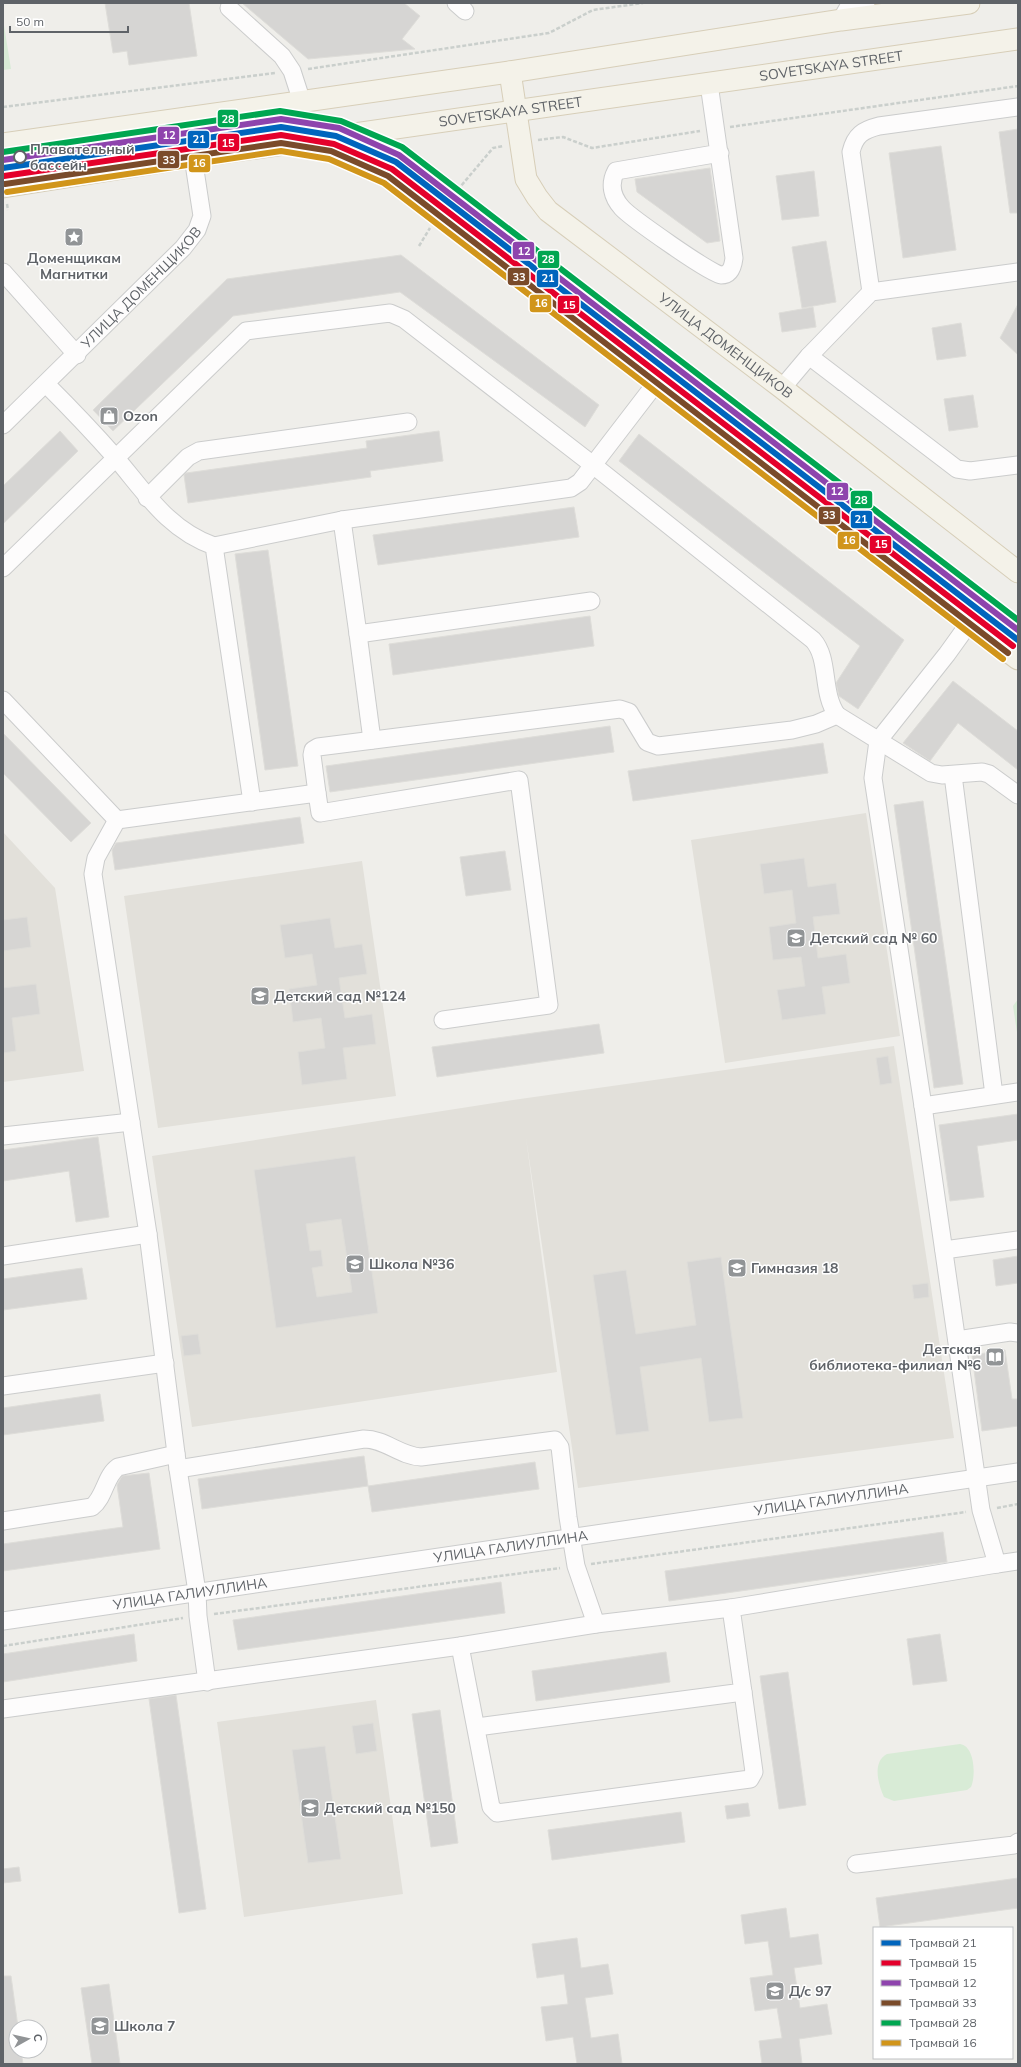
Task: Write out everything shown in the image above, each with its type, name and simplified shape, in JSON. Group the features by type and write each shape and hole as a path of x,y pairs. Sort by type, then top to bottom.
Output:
{"main road":[{"path":"3,144 510,72 841,20 969,3"},
{"name":"SOVETSKAYA STREET","path":"3,187 193,157 1018,39"},
{"name":"УЛИЦА ДОМЕНЩИКОВ","path":"510,72 526,178 537,197 548,211 782,388 1018,572"},
{"name":"УЛИЦА ДОМЕНЩИКОВ","path":"188,118 193,157"},
{"path":"319,139 375,163 656,383 1018,659"}],"street":[{"path":"841,20 849,6 866,3"},
{"path":"229,8 282,56 292,71 302,102"},
{"path":"709,84 720,153 734,258 733,267 728,273 721,275 705,269 622,208 612,188 612,178 616,171 720,153"},
{"path":"871,292 851,152 853,142 858,134 867,129 879,126 1018,107"},
{"name":"УЛИЦА ДОМЕНЩИКОВ","path":"3,425 77,355 183,248 197,230 202,216 193,157"},
{"path":"3,272 77,355"},
{"path":"782,388 809,356 871,292 1018,272"},
{"path":"3,568 246,331 390,313 404,319 593,465 813,640 819,649 827,697 831,707 837,715 932,773 953,775 982,772 989,774 1018,795"},
{"path":"809,356 957,469 970,471 1018,465"},
{"path":"46,384 116,458 147,498 180,528 198,540 214,546 342,520 566,490 576,485 593,465 656,383"},
{"path":"147,498 188,457 199,451 408,422"},
{"path":"342,520 372,740"},
{"path":"214,546 252,802"},
{"path":"358,634 591,601"},
{"path":"970,622 947,654 878,741 873,778 944,1250 975,1478 981,1510 997,1564"},
{"path":"3,700 117,820"},
{"path":"443,1020 549,1005 519,780 320,813 312,755 314,750 318,747 620,709 629,712 647,742 658,746 792,730 816,724 837,715"},
{"path":"953,775 994,1096"},
{"path":"117,820 317,793"},
{"path":"117,820 96,858 93,868 148,1234 166,1364 177,1462 197,1592 198,1616 207,1682"},
{"path":"923,1106 1018,1092"},
{"path":"3,1136 131,1122"},
{"path":"3,1256 148,1234"},
{"path":"944,1250 1018,1240"},
{"path":"957,1340 1010,1332 1018,1333"},
{"path":"3,1386 166,1364"},
{"path":"3,1521 92,1507 98,1500 113,1472 118,1467 177,1462 364,1439 378,1440 405,1454 421,1457 555,1440 560,1446 568,1517 576,1566 596,1624"},
{"name":"УЛИЦА ГАЛИУЛЛИНА","path":"3,1621 1018,1472"},
{"path":"3,1709 460,1646 596,1624 731,1608 1018,1561"},
{"path":"460,1646 477,1727 491,1807 497,1813 750,1779 754,1772 731,1608"},
{"path":"477,1727 743,1692"},
{"path":"856,1864 1014,1845 1018,1842"}],"path":[{"path":"3,107 292,71 549,34 593,10 643,3"},
{"path":"534,141 563,137 592,148 1018,86"},
{"path":"418,246 461,185 493,148 509,145"},
{"path":"3,1646 131,1625 807,1536 1018,1504"}],"shaded area":[{"name":"Детский сад № 60","path":"866,813 900,1036 725,1063 691,840"},
{"path":"3,832 55,888 84,1071 3,1082"},
{"name":"Детский сад №124","path":"362,861 396,1096 158,1128 124,896"},
{"path":"894,1046 954,1438 578,1488 526,1138 557,1372 192,1427 152,1156 520,1099"},
{"name":"Детский сад №150","path":"376,1700 403,1894 244,1917 217,1722"}],"green space":[{"path":"3,19 11,69 3,70"},
{"path":"1018,999 1018,1039 1013,1006"},
{"path":"960,1744 969,1750 973,1762 973,1782 971,1787 967,1790 894,1801 884,1797 878,1780 878,1768 879,1762 887,1754"}],"building":[{"path":"105,3 189,3 197,56 129,65 127,51 113,53"},
{"path":"242,3 404,3 420,16 402,39 415,49 308,59"},
{"path":"1018,129 1018,213 1010,213 999,132"},
{"path":"941,146 956,250 903,258 889,153"},
{"path":"710,168 720,241 707,243 637,192 635,179"},
{"path":"814,171 819,216 782,220 776,176"},
{"path":"826,241 836,302 802,308 792,247"},
{"path":"401,255 599,405 585,427 400,292 233,316 113,431 93,410 227,279"},
{"path":"1018,304 1018,355 1000,338"},
{"path":"813,307 816,327 782,332 779,313"},
{"path":"961,323 966,356 937,360 932,328"},
{"path":"973,395 978,427 949,431 944,399"},
{"path":"60,431 78,451 3,524 3,486"},
{"path":"439,431 443,461 370,471 371,477 188,503 184,475 186,473 367,448 366,441"},
{"path":"639,434 904,640 858,709 839,696 836,683 860,646 619,461"},
{"path":"574,507 579,537 378,565 373,535"},
{"path":"268,550 298,766 265,770 235,554"},
{"path":"590,616 594,646 393,675 389,644"},
{"path":"953,681 1018,731 1018,770 958,723 930,761 903,743"},
{"path":"610,726 614,752 330,792 326,766"},
{"path":"3,733 91,823 71,842 3,773"},
{"path":"823,743 828,773 633,801 628,771"},
{"path":"923,801 963,1084 934,1088 894,805"},
{"path":"300,817 304,843 115,870 112,850 116,843"},
{"path":"505,851 511,890 466,896 460,857"},
{"path":"804,858 808,887 836,883 840,914 813,917 818,958 846,954 850,983 822,987 826,1014 782,1020 777,990 805,986 801,957 773,960 769,927 796,923 792,890 764,894 760,864"},
{"path":"27,917 31,947 3,951 3,920"},
{"path":"330,918 335,948 362,944 367,974 339,978 345,1018 372,1014 376,1044 343,1048 347,1079 302,1085 298,1052 325,1048 321,1018 293,1022 289,989 317,985 312,954 285,958 280,925"},
{"path":"36,984 40,1014 12,1018 16,1051 3,1053 3,988"},
{"path":"599,1024 604,1053 437,1077 432,1047"},
{"path":"888,1056 892,1083 880,1085 876,1058"},
{"path":"1018,1114 1018,1140 977,1146 984,1197 950,1201 939,1125"},
{"path":"98,1137 109,1217 76,1222 69,1171 3,1181 3,1150"},
{"path":"355,1156 378,1313 276,1328 254,1170","holes":["341,1219 352,1292 317,1297 312,1268 323,1266 321,1250 310,1251 306,1224"]},
{"path":"1018,1256 1018,1283 996,1286 993,1260"},
{"path":"721,1257 743,1418 709,1422 701,1358 640,1367 649,1431 616,1435 593,1275 626,1270 636,1334 696,1325 687,1262"},
{"path":"82,1268 87,1299 3,1310 3,1279"},
{"path":"928,1283 929,1297 914,1299 912,1285"},
{"path":"198,1334 201,1354 184,1356 181,1336"},
{"path":"1005,1350 1012,1399 1018,1399 1018,1426 982,1431 972,1355"},
{"path":"100,1394 104,1421 3,1435 3,1408"},
{"path":"364,1456 368,1486 202,1509 198,1479"},
{"path":"535,1462 539,1489 372,1512 368,1486"},
{"path":"149,1473 160,1549 3,1571 3,1544 123,1527 117,1485 122,1476"},
{"path":"943,1532 947,1562 669,1601 665,1571"},
{"path":"501,1582 505,1613 238,1650 233,1620"},
{"path":"134,1634 137,1661 3,1682 3,1654"},
{"path":"940,1634 947,1681 913,1685 907,1639"},
{"path":"666,1652 670,1682 536,1701 532,1671"},
{"path":"788,1672 806,1805 779,1809 760,1676"},
{"path":"176,1695 206,1909 179,1913 149,1699"},
{"path":"440,1710 458,1843 431,1847 412,1714"},
{"path":"373,1723 377,1751 356,1754 352,1726"},
{"path":"325,1746 341,1859 308,1863 292,1750"},
{"path":"748,1803 750,1816 727,1819 725,1806"},
{"path":"681,1812 685,1842 552,1860 548,1830"},
{"path":"19,1867 21,1881 3,1883 3,1869"},
{"path":"1018,1878 1018,1908 880,1927 876,1898"},
{"name":"Д/с 97","path":"786,1908 790,1938 818,1934 822,1964 794,1968 800,2008 827,2004 832,2034 799,2039 802,2064 762,2064 759,2041 782,2038 777,2008 755,2011 750,1978 773,1975 768,1941 745,1944 741,1915"},
{"path":"577,1938 581,1968 608,1964 613,1994 585,1998 591,2038 618,2034 622,2064 577,2064 573,2037 546,2041 541,2007 568,2004 564,1974 537,1978 532,1944"},
{"path":"3,1976 11,1976 17,2019 8,2019 8,2059 22,2059 23,2064 3,2064"},
{"name":"Школа 7","path":"109,1984 120,2064 92,2064 81,1988"}],"tram line":[{"name":"28","path":"3,152 280,111 341,121 402,147 1018,620"},
{"name":"12","path":"3,160 281,119 339,128 399,155 1018,630"},
{"name":"21","path":"3,168 281,127 336,136 396,162 1018,640"},
{"name":"15","path":"4,176 281,135 334,144 392,169 1013,646"},
{"name":"33","path":"5,184 281,143 331,151 388,176 1008,653"},
{"name":"16","path":"7,192 281,151 329,159 384,183 1003,659"}],"place":[{"name":"Плавательный бассейн","path":"20,157"},
{"name":"Доменщикам Магнитки","path":"74,237"},
{"name":"Ozon","path":"109,416"},
{"name":"Детский сад № 60","path":"796,938"},
{"name":"Детский сад №124","path":"260,996"},
{"name":"Школа №36","path":"355,1264"},
{"name":"Гимназия 18","path":"737,1268"},
{"name":"Детская библиотека-филиал №6","path":"995,1357"},
{"name":"Детский сад №150","path":"310,1808"},
{"name":"Д/с 97","path":"775,1991"},
{"name":"Школа 7","path":"100,2026"}]}
